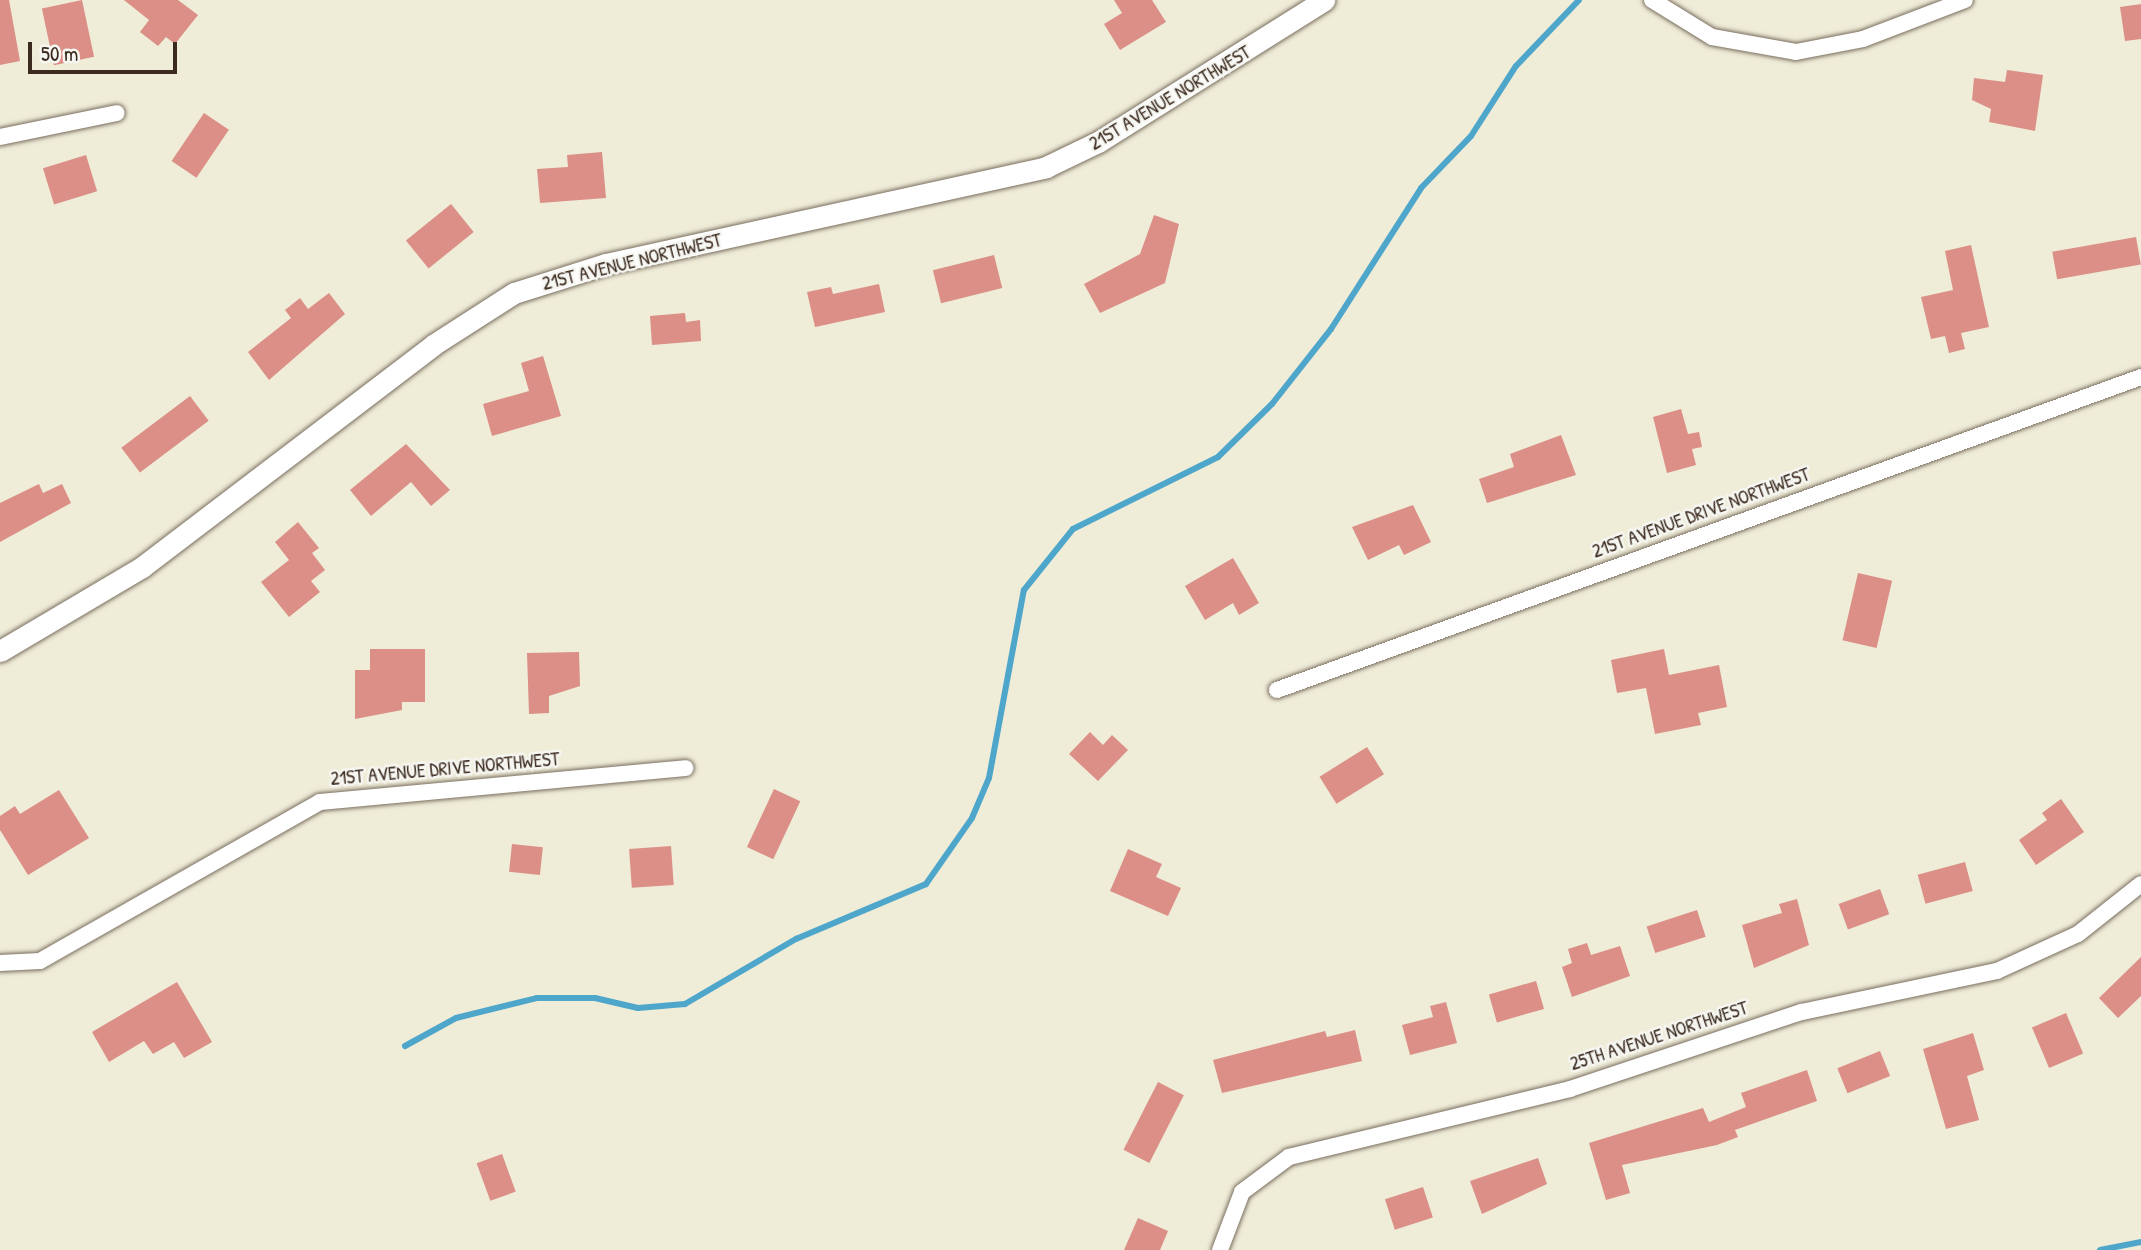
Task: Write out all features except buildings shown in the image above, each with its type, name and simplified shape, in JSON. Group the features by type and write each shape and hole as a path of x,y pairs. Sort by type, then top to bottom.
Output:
{"street":[{"name":"21ST AVENUE NORTHWEST","path":"0,651 142,567 433,345 514,293 606,264 1046,167 1110,135 1324,0"},
{"path":"1652,0 1712,37 1796,52 1863,39 1965,0"},
{"path":"0,137 117,113"},
{"name":"21ST AVENUE DRIVE NORTHWEST","path":"1277,690 2141,377"},
{"name":"21ST AVENUE DRIVE NORTHWEST","path":"0,963 40,961 320,802 685,768"},
{"name":"25TH AVENUE NORTHWEST","path":"1220,1250 1242,1192 1289,1157 1570,1088 1802,1012 1997,971 2078,934 2141,884"}],"waterway":[{"path":"405,1046 456,1018 537,998 595,998 638,1008 685,1004 796,939 926,884 972,818 989,778 1024,590 1073,529 1218,457 1272,404 1331,329 1421,188 1471,136 1516,66 1579,0"},
{"path":"2100,1250 2141,1242"}]}
